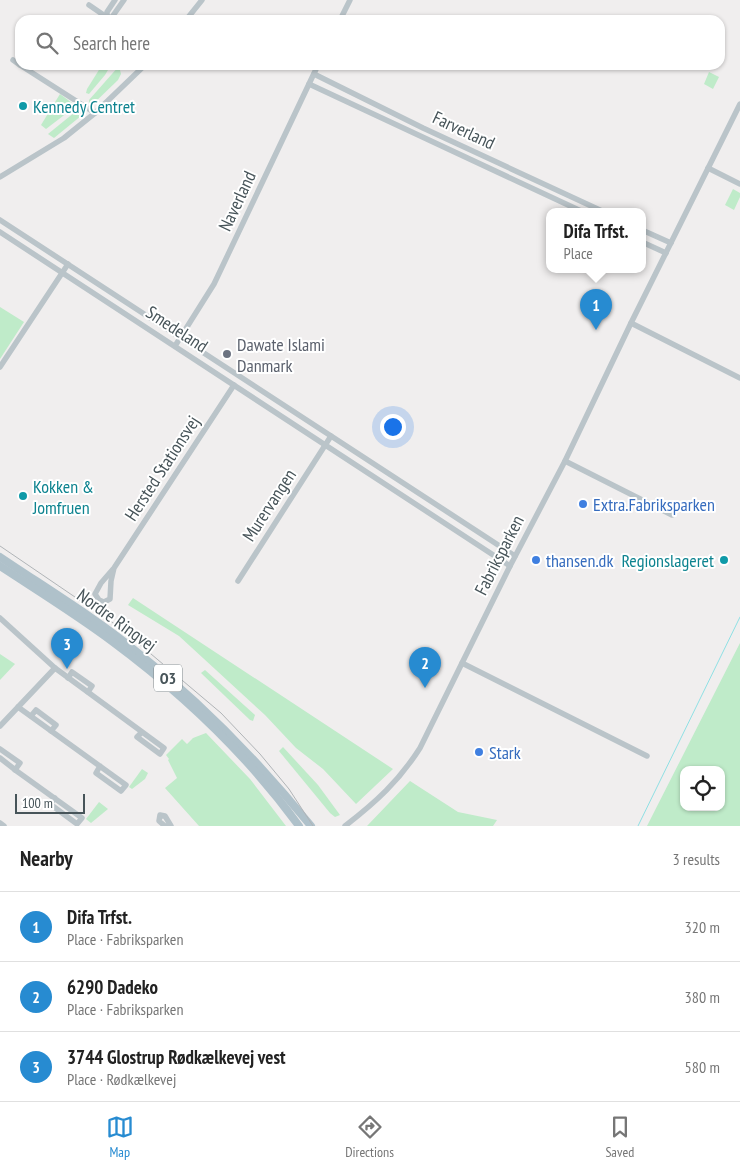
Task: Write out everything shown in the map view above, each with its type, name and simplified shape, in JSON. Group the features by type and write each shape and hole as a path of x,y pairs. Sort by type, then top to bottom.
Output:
{"main road":[{"name":"Nordre Ringvej","path":"0,557 115,635 177,685 244,748 311,826"},
{"name":"Nordre Ringvej","path":"0,566 114,642 171,689 245,761 299,826"}],"street":[{"path":"108,15 107,12 115,0"},
{"path":"113,15 124,0"},
{"path":"190,15 202,0"},
{"path":"342,15 350,0"},
{"path":"89,5 103,15"},
{"path":"28,70 95,113"},
{"path":"0,177 64,138 95,113 140,70"},
{"name":"Naverland","path":"175,346 214,284 316,70"},
{"name":"Farverland","path":"314,74 423,128 595,208"},
{"name":"Farverland","path":"309,84 574,208"},
{"name":"Fabriksparken","path":"345,826 388,790 420,748 515,556 565,461 740,104"},
{"path":"420,136 423,128"},
{"path":"476,162 480,154"},
{"path":"708,168 740,184"},
{"path":"514,180 518,172"},
{"path":"529,187 532,179"},
{"name":"Smedeland","path":"0,220 515,556"},
{"name":"Smedeland","path":"0,232 510,566"},
{"path":"646,232 671,243"},
{"path":"646,244 666,253"},
{"path":"0,367 68,264"},
{"path":"631,323 740,378"},
{"name":"Hersted Stationsvej","path":"114,568 110,600 104,602 99,600 95,594 101,583 114,568 234,385"},
{"path":"248,394 254,385"},
{"path":"325,445 331,436"},
{"name":"Murervangen","path":"238,581 325,445"},
{"path":"565,461 672,515"},
{"path":"0,618 54,668 142,732"},
{"path":"462,663 647,756"},
{"path":"0,726 54,668"},
{"path":"18,707 31,716 51,731 100,766 126,785 121,791 96,773 100,766"},
{"path":"0,749 20,764 15,770"},
{"path":"0,758 15,770 55,798 82,818 77,824 50,804 55,798"},
{"path":"165,826 158,819 162,814 166,816 171,826"},
{"path":"0,823 4,826"}],"green space":[{"path":"99,70 108,70 89,94 86,93"},
{"path":"115,70 120,70 121,74 118,80 91,106 89,105 89,100"},
{"path":"709,72 719,77 713,89 704,84"},
{"path":"60,94 76,106 46,129 41,125"},
{"path":"80,108 87,111 54,138 48,134"},
{"path":"733,189 740,193 734,210 725,205"},
{"path":"0,307 24,322 0,359"},
{"path":"133,598 393,769 356,804 323,769 296,748 265,715 179,636 128,605"},
{"path":"740,643 740,826 647,826"},
{"path":"0,654 15,664 0,680"},
{"path":"205,670 255,715 253,721 201,673"},
{"path":"206,733 250,779 286,826 199,826 165,788 177,778 166,755 182,739 187,744 193,738"},
{"path":"283,747 318,785 340,815 335,817 330,813 279,751"},
{"path":"142,769 148,773 145,779 132,789 129,787"},
{"path":"410,781 458,812 497,820 493,826 367,826"},
{"path":"99,802 108,809 91,823 86,819"}],"waterway":[{"path":"638,826 740,617"}],"tram line":[{"path":"0,546 119,627 221,713 260,754 289,789 313,826"}],"place":[{"name":"Kennedy Centret","path":"23,106"},
{"name":"Difa Trfst.","path":"596,330"},
{"name":"Dawate Islami Danmark","path":"227,354"},
{"name":"Kokken & Jomfruen","path":"23,496"},
{"name":"Extra.Fabriksparken","path":"583,504"},
{"name":"thansen.dk","path":"536,560"},
{"name":"Regionslageret","path":"724,560"},
{"name":"3744 Glostrup Rødkælkevej vest","path":"67,669"},
{"name":"6290 Dadeko","path":"425,688"},
{"name":"Stark","path":"479,752"}]}
